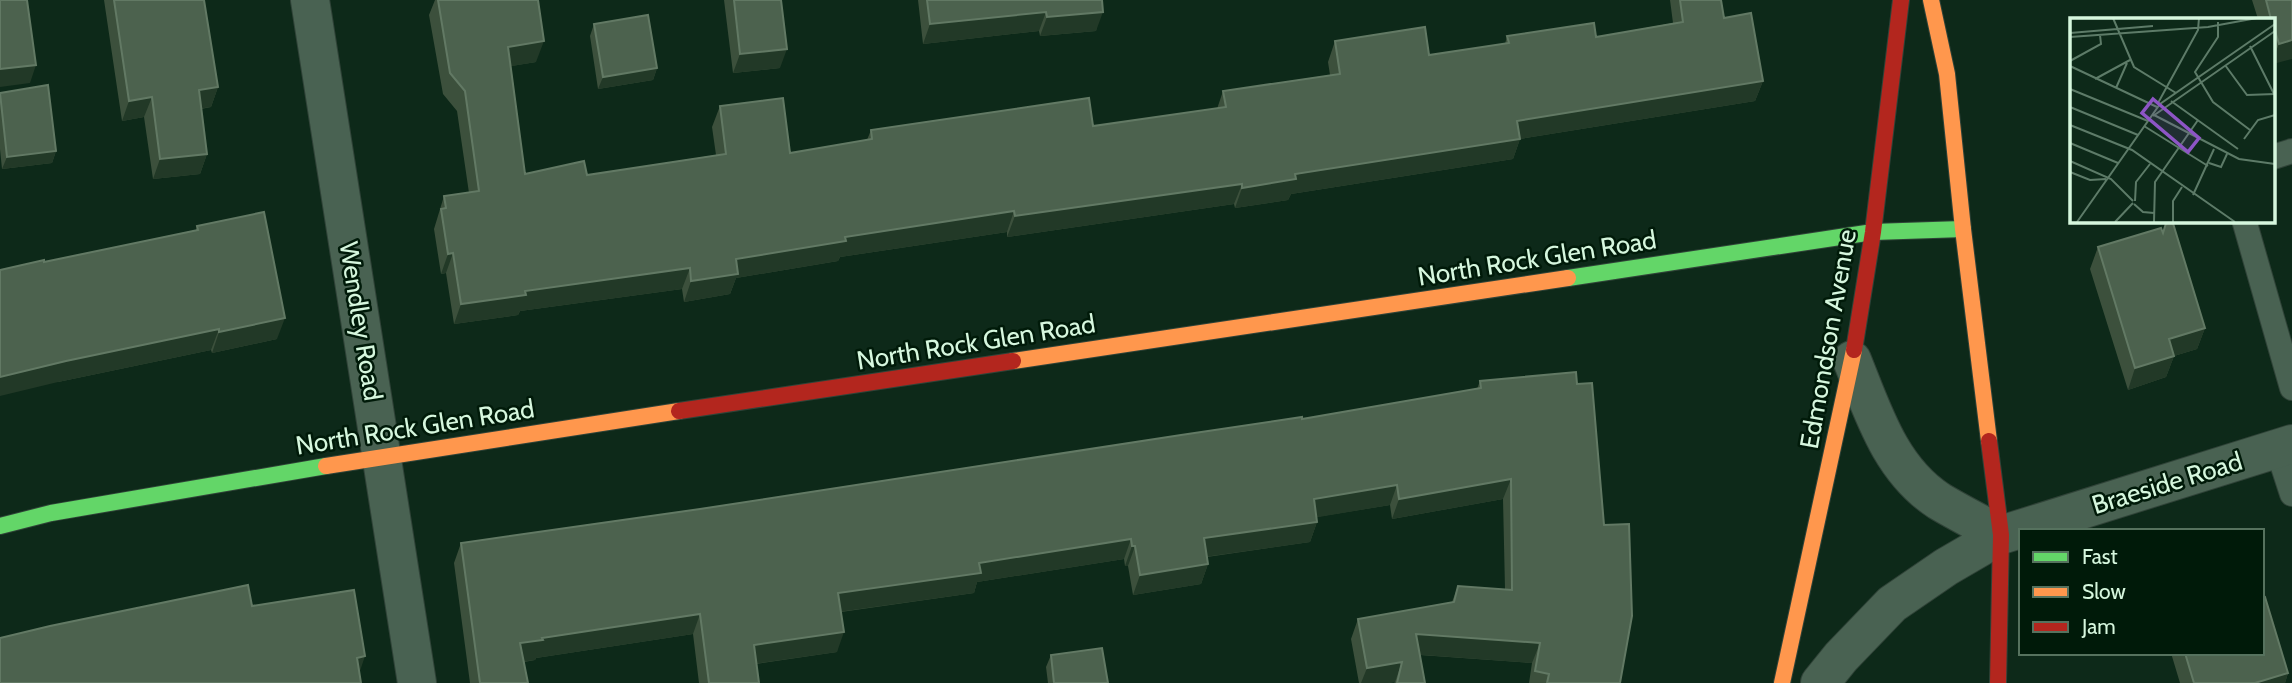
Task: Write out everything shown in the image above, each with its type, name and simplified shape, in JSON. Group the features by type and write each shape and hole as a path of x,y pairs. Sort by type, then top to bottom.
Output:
{"street":[{"name":"Wendley Road","path":"310,0 418,683"},
{"name":"Edmondson Avenue","path":"1782,683 1852,360 1873,232 1901,0"},
{"path":"1931,0 1947,74 1963,229 2001,535 1998,683"},
{"name":"North Rock Glen Road","path":"0,526 51,513 382,456 1873,232 1963,229"},
{"path":"1852,360 1882,436 1906,471 1937,499 2001,535"},
{"name":"Braeside Road","path":"2020,529 2284,446"},
{"name":"Braeside Road","path":"1821,683 1841,657 1892,604 1946,566 2001,535 2019,529"}],"lane":[{"path":"2274,157 2292,151"},
{"path":"2245,222 2292,388"},
{"path":"2284,446 2292,494"}],"building":[{"path":"0,0 27,0 36,65 0,69"},
{"path":"114,0 204,0 218,87 199,90 207,154 160,159 152,97 129,101"},
{"path":"438,0 538,0 544,41 508,47 525,174 584,161 587,175 726,154 720,106 783,98 790,153 872,139 871,130 1089,98 1093,126 1226,107 1223,91 1340,74 1335,41 1425,27 1429,55 1509,43 1507,36 1594,23 1596,37 1683,22 1680,0 1721,0 1724,18 1751,13 1763,81 1517,121 1520,139 1295,174 1296,179 1015,216 1014,211 845,237 846,241 736,259 738,274 691,281 690,268 525,291 526,295 461,304 453,253 448,254 441,209 446,208 444,196 479,191 465,91 450,73"},
{"path":"734,0 781,0 787,49 740,54"},
{"path":"927,0 1102,0 1103,12 1047,17 1046,12 930,24"},
{"path":"2266,0 2292,0 2292,40 2279,44 2274,18 2271,18"},
{"path":"648,15 657,68 603,77 594,24"},
{"path":"48,85 56,151 7,157 0,93"},
{"path":"264,212 285,318 219,332 219,329 0,377 0,270 198,230 197,226"},
{"path":"2166,222 2173,222 2205,328 2169,339 2174,356 2135,368 2098,247 2161,228 2163,233"},
{"path":"1576,372 1577,384 1592,383 1604,525 1629,524 1632,616 1620,683 1547,683 1549,674 1535,671 1540,643 1416,634 1425,683 1397,683 1402,662 1367,668 1358,619 1454,602 1458,586 1512,590 1511,479 1399,499 1397,485 1314,499 1317,522 1204,538 1208,564 1140,575 1135,546 1132,546 1131,539 979,563 981,573 838,593 844,632 754,645 759,683 709,683 700,614 520,643 528,683 480,683 461,543 1302,419 1481,388 1480,381"},
{"path":"248,585 252,606 354,590 365,656 357,658 361,683 0,683 0,638"},
{"path":"2264,597 2288,673 2255,683 2194,683 2186,655 2264,655"},
{"path":"1102,648 1108,683 1054,683 1051,655"}],"traffic: fast":[{"path":"1568,278 1873,232 1963,229"},
{"path":"0,526 51,513 326,466"}],"traffic: slow":[{"path":"1931,0 1947,74 1989,441"},
{"path":"1013,361 1568,278"},
{"path":"1782,683 1854,350"},
{"path":"326,466 679,411"}],"traffic: jam":[{"path":"1854,350 1873,232 1901,0"},
{"path":"679,411 1013,361"},
{"path":"1989,441 2001,535 1998,683"}]}
